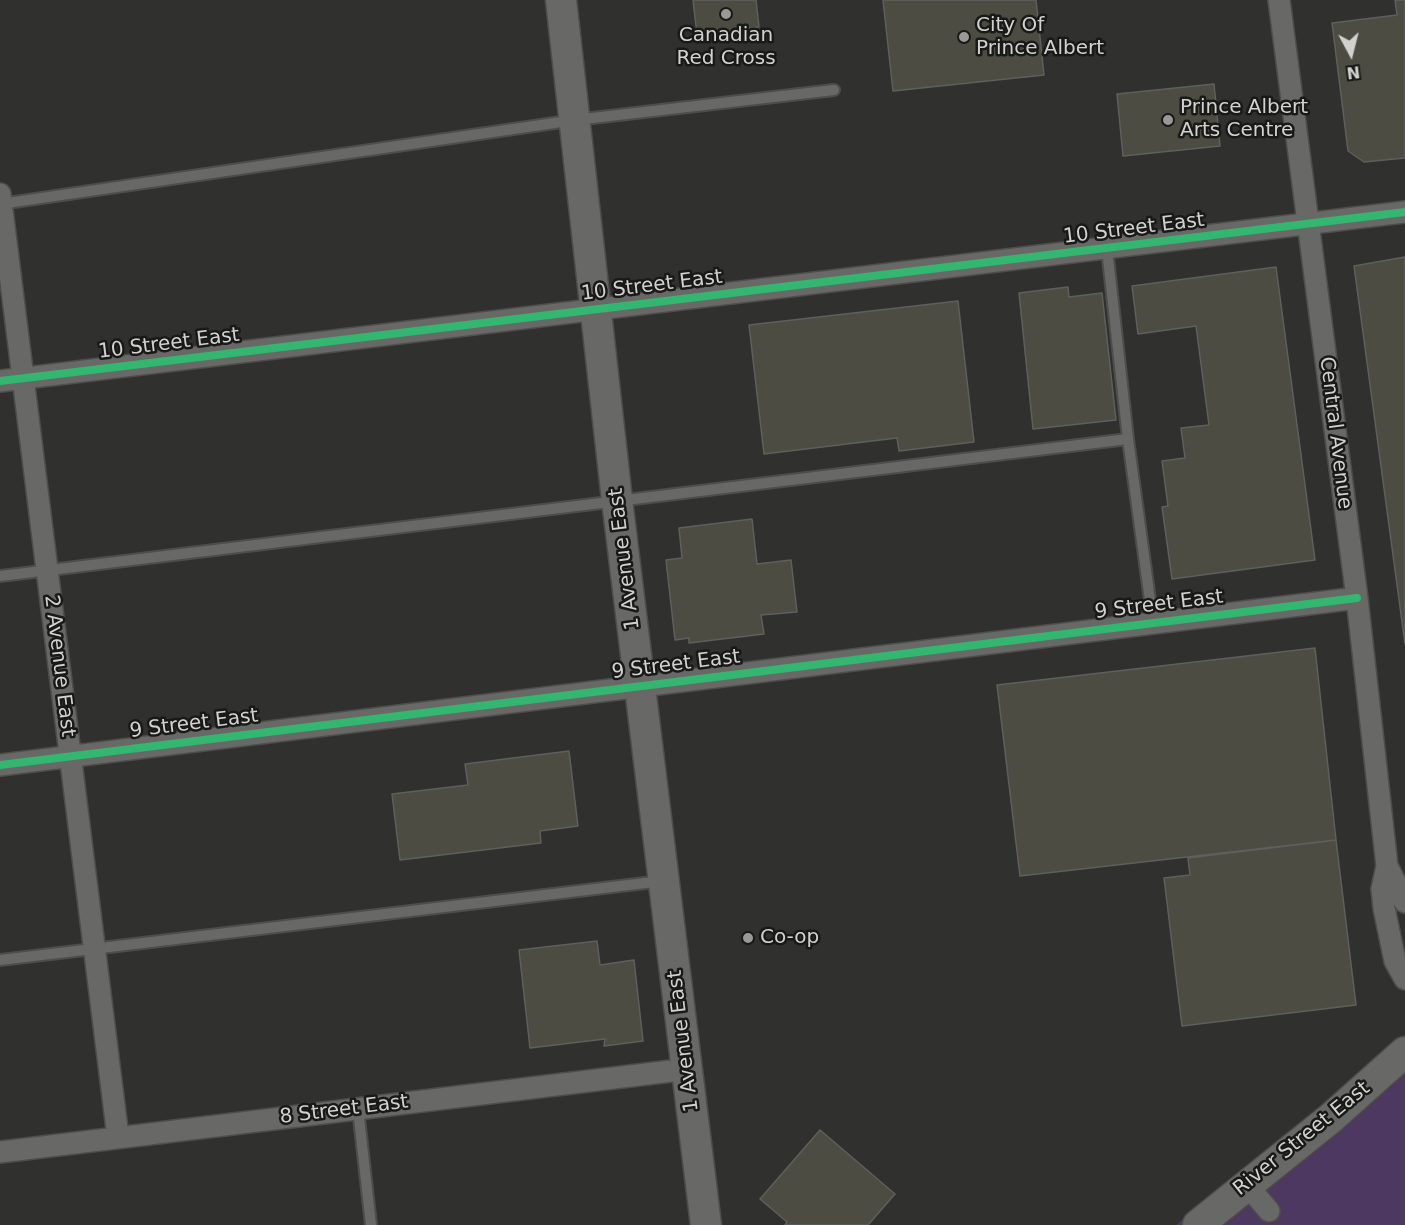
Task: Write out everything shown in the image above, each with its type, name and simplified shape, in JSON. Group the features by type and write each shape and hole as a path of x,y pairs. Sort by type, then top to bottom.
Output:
{"street":[{"name":"1 Avenue East","path":"561,0 617,501 706,1225"},
{"name":"Central Avenue","path":"1279,0 1357,598 1387,866 1382,889 1384,908 1395,961 1405,979"},
{"name":"2 Avenue East","path":"0,201 118,1137"},
{"name":"10 Street East","path":"0,381 1405,212"},
{"name":"9 Street East","path":"0,765 1357,598"},
{"name":"Central Avenue","path":"1387,866 1405,902"},
{"name":"River Street East","path":"1198,1225 1331,1118 1405,1052"},
{"name":"8 Street East","path":"0,1152 688,1069"},
{"path":"1247,1185 1269,1211"}],"lane":[{"path":"0,201 576,120 834,90"},
{"path":"1107,249 1128,439 1153,622"},
{"path":"0,576 1128,439"},
{"path":"0,960 665,881"},
{"path":"358,1109 371,1225"}],"shaded area":[{"path":"1405,1040 1405,1225 1176,1225"}],"building":[{"name":"Canadian Red Cross","path":"693,0 756,0 759,27 697,35"},
{"name":"City Of Prince Albert","path":"883,0 1036,0 1044,75 893,91"},
{"path":"1395,0 1405,0 1405,158 1364,162 1348,151 1332,23 1397,15"},
{"name":"Prince Albert Arts Centre","path":"1214,84 1220,146 1123,156 1117,94"},
{"path":"1405,257 1405,644 1354,266"},
{"path":"1276,267 1315,560 1172,579 1162,507 1168,506 1162,461 1185,458 1181,428 1209,425 1196,326 1138,334 1132,286"},
{"path":"1068,287 1069,297 1102,293 1116,420 1033,429 1019,293"},
{"path":"958,301 974,442 899,451 897,438 764,454 749,325"},
{"path":"752,519 757,564 791,560 797,612 761,615 764,634 689,643 689,638 675,640 666,560 682,558 679,528"},
{"path":"1315,648 1336,840 1020,876 997,685"},
{"path":"569,751 578,826 540,831 541,843 400,860 392,794 468,785 465,764"},
{"path":"1336,840 1356,1005 1182,1026 1164,878 1190,875 1188,858"},
{"path":"597,941 600,965 634,960 643,1041 604,1046 605,1039 530,1048 519,950"},
{"path":"820,1130 895,1194 868,1225 785,1225 787,1222 760,1199"}],"cycle path":[{"path":"0,381 1405,212"},
{"path":"0,765 1357,598"}],"place":[{"name":"Canadian Red Cross","path":"726,14"},
{"name":"City Of Prince Albert","path":"964,37"},
{"name":"Prince Albert Arts Centre","path":"1168,120"},
{"name":"Co-op","path":"748,938"}]}
